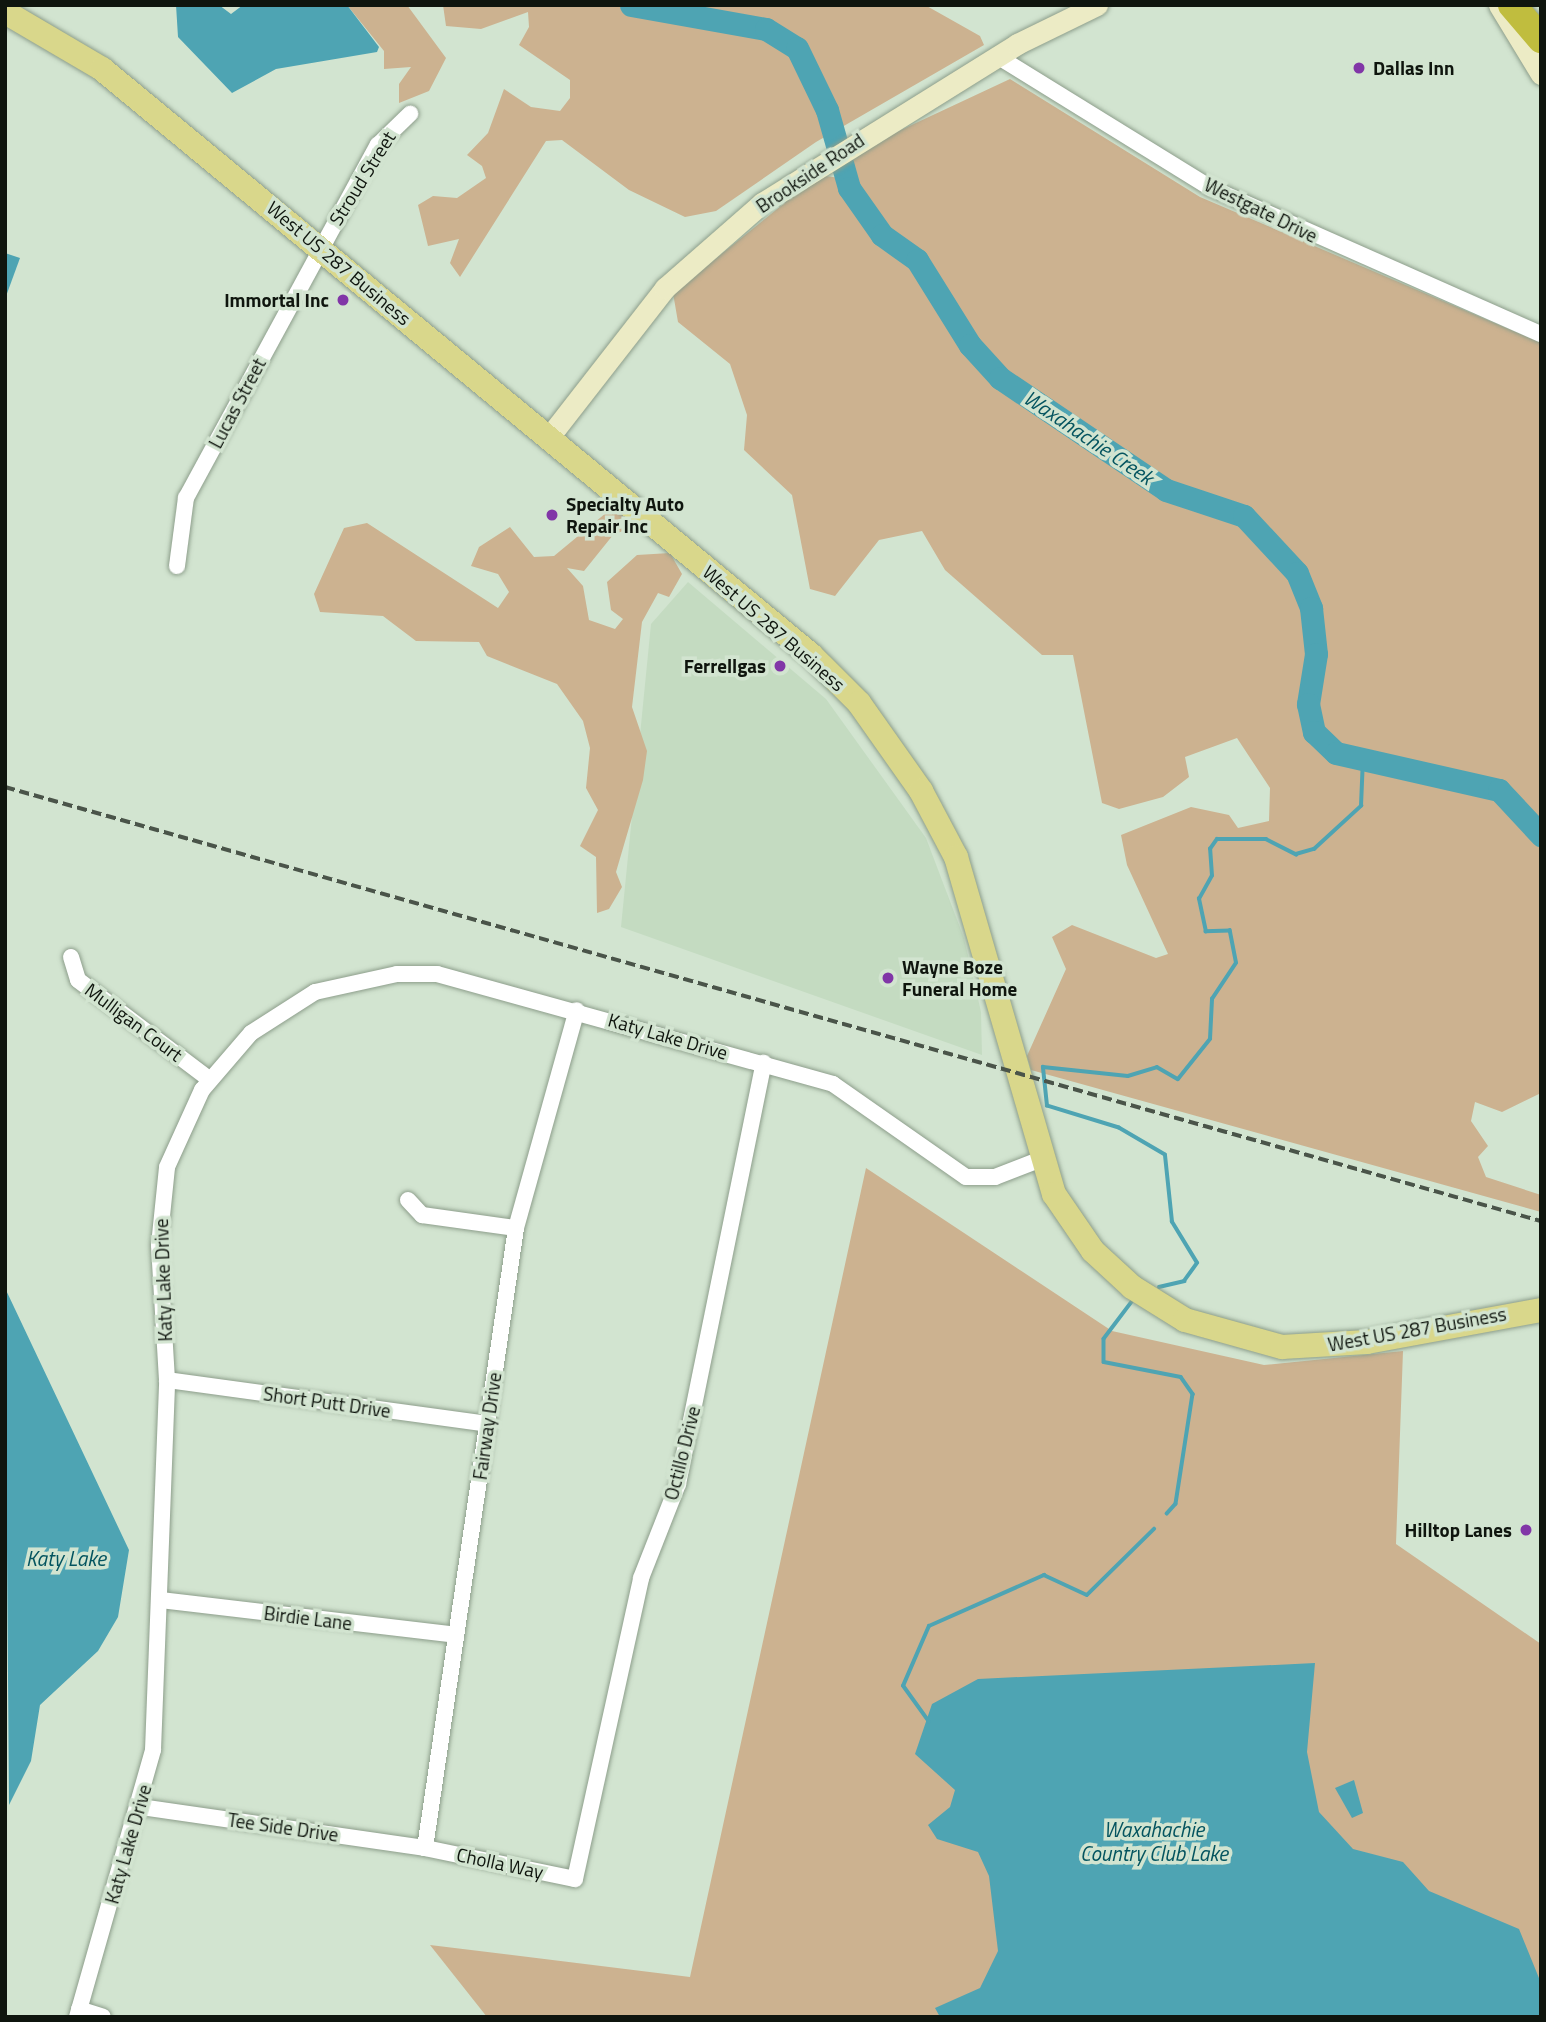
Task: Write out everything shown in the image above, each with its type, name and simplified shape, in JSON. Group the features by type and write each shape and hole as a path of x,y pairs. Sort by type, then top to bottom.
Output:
{"highway":[{"path":"1513,5 1541,39"}],"main road":[{"name":"Brookside Road","path":"548,437 665,288 762,203 1063,13 1097,5"},
{"path":"1499,5 1541,74"},
{"name":"West US 287 Business","path":"5,12 102,69 811,655 898,754 956,857 1039,1160 1065,1215 1109,1267 1167,1310 1235,1338 1336,1346 1541,1310"}],"street":[{"name":"Westgate Drive","path":"997,56 1211,188 1541,334"},
{"name":"Stroud Street","path":"320,247 377,145 410,114"},
{"name":"Lucas Street","path":"177,566 186,498 320,247"},
{"name":"Mulligan Court","path":"71,957 78,980 209,1079"},
{"name":"Katy Lake Drive","path":"78,2013 141,1807 153,1750 167,1380 159,1245 167,1167 181,1125 222,1060 282,1009 352,981 437,974 577,1010 833,1084 966,1177 995,1177 1039,1160"},
{"name":"Fairway Drive","path":"425,1848 516,1228 577,1010"},
{"name":"Octillo Drive","path":"575,1879 641,1578 678,1484 764,1063"},
{"path":"408,1200 422,1215 516,1228"},
{"name":"Short Putt Drive","path":"167,1380 487,1424"},
{"name":"Birdie Lane","path":"160,1600 456,1635"},
{"name":"Tee Side Drive","path":"141,1807 425,1848"},
{"name":"Cholla Way","path":"425,1848 575,1879"},
{"path":"78,2013 103,2017"}],"shaded area":[{"path":"347,5 407,5 446,58 429,91 399,103 399,84 411,67 384,69 384,51"},
{"path":"443,5 925,5 980,36 984,45 816,142 716,211 685,217 629,190 562,140 546,141 460,277 450,263 459,239 428,246 418,205 433,196 457,198 486,178 482,166 467,155 488,133 504,89 531,107 560,111 570,98 570,80 519,45 529,27 528,12 481,29 446,26"},
{"path":"1010,79 1200,197 1541,343 1541,1093 1502,1112 1475,1102 1471,1121 1488,1146 1478,1157 1486,1177 1541,1195 1541,1212 1031,1070 1027,1056 1066,969 1052,937 1072,925 1156,958 1168,954 1127,865 1121,835 1191,807 1229,815 1238,828 1269,821 1270,788 1237,738 1185,757 1189,777 1163,797 1119,809 1102,803 1073,655 1042,655 945,570 922,531 879,540 835,596 810,589 792,495 744,450 747,415 730,364 678,322 673,293 802,189 825,176 848,179 856,151"},
{"path":"612,508 623,511 625,530 613,535 584,571 567,568 583,586 589,620 615,629 623,619 611,610 607,582 637,555 670,553 682,574 669,597 658,593 642,622 632,707 647,751 643,780 616,872 622,887 609,909 597,913 596,857 580,846 598,810 586,788 590,748 583,721 557,684 487,656 479,642 416,641 383,616 320,612 314,594 344,528 367,523 498,608 509,592 498,574 471,566 479,547 510,527 534,557 554,556"},
{"path":"688,582 826,699 926,838 964,938 981,1012 982,1055 621,927 651,624"},
{"path":"866,1168 1112,1331 1264,1365 1403,1351 1396,1544 1541,1644 1541,2017 487,2017 430,1945 690,1977"}],"water":[{"path":"176,5 219,5 231,14 243,5 347,5 379,47 377,52 276,69 232,93 178,37"},
{"path":"5,253 20,258 5,299"},
{"name":"Katy Lake","path":"5,1288 129,1550 118,1617 98,1651 40,1705 31,1761 9,1805"},
{"name":"Waxahachie Country Club Lake","path":"1315,1663 1307,1752 1319,1812 1353,1849 1403,1862 1429,1891 1519,1929 1541,1983 1541,2017 940,2017 935,2008 980,1988 998,1951 989,1876 978,1852 937,1839 928,1825 950,1807 955,1790 915,1754 932,1704 978,1679"},
{"path":"1354,1780 1363,1813 1352,1818 1335,1788"}],"waterway":[{"name":"Waxahachie Creek","path":"631,5 766,29 797,48 827,110 849,188 882,235 917,260 970,345 1000,378 1166,490 1244,516 1297,573 1311,608 1316,654 1308,704 1314,732 1336,753 1499,790 1541,835"},
{"path":"1159,1287 1184,1281 1197,1263 1172,1222 1165,1155 1119,1128 1047,1106 1043,1067 1128,1076 1157,1067 1178,1079 1210,1039 1212,999 1236,963 1230,931 1206,932 1199,899 1212,876 1210,849 1217,839 1266,839 1296,854 1314,849 1361,806 1363,759"},
{"path":"1132,1302 1104,1339 1104,1362 1181,1377 1193,1394 1176,1504 1167,1514"},
{"path":"929,1722 903,1686 929,1626 1044,1575 1087,1595 1154,1529"}],"railway":[{"path":"5,787 1541,1221"}],"place":[{"name":"Dallas Inn","path":"1359,68"},
{"name":"Immortal Inc","path":"343,300"},
{"name":"Specialty Auto Repair Inc","path":"552,515"},
{"name":"Ferrellgas","path":"780,666"},
{"name":"Wayne Boze Funeral Home","path":"888,978"},
{"name":"Hilltop Lanes","path":"1526,1530"}]}
